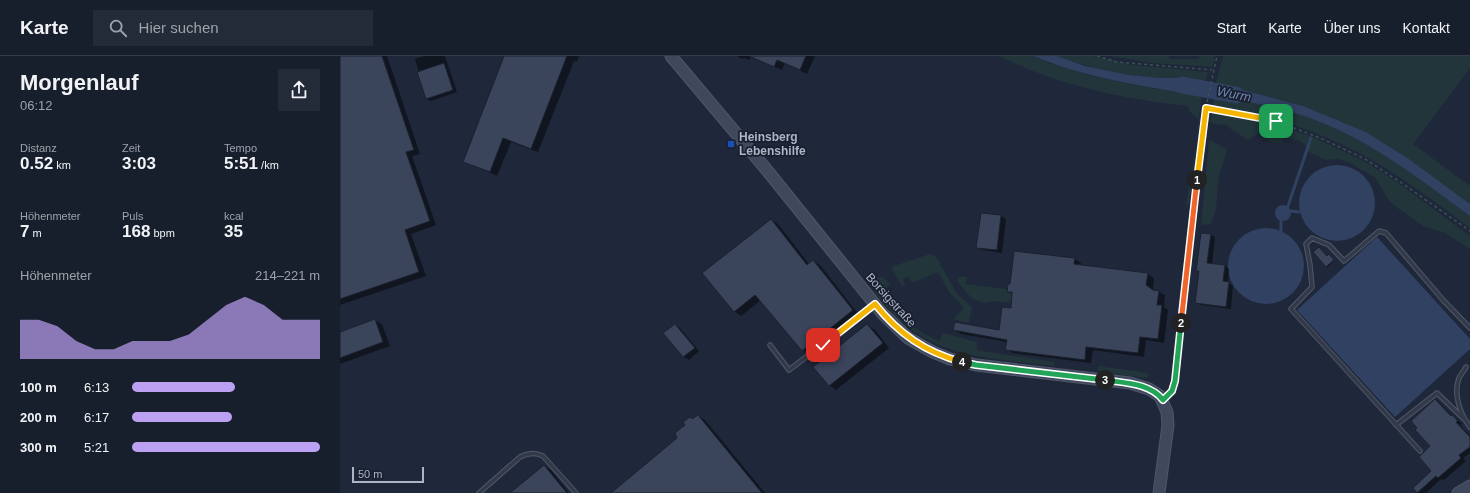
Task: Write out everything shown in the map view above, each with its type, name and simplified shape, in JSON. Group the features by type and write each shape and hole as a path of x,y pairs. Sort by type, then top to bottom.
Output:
{"street":[{"name":"Borsigstraße","path":"671,56 766,169 875,304 908,338 933,352 950,359 976,365 1130,384 1149,389 1160,396 1163,400"},
{"path":"1159,493 1168,425 1168,412 1163,400"},
{"path":"1458,493 1470,486"}],"lane":[{"path":"1420,451 1291,309 1312,287 1306,244 1312,238 1329,245 1344,261 1379,231 1386,233 1443,300 1470,328"},
{"path":"770,345 789,370 875,304"},
{"path":"1464,419 1456,392 1459,378 1466,367"},
{"path":"1396,425 1437,393 1464,419 1470,427"},
{"path":"479,493 520,457 526,454 538,453 543,456 576,493"}],"path":[{"path":"1097,56 1117,62 1213,71"},
{"path":"1163,400 1172,391 1175,381 1206,102 1217,56"},
{"path":"1206,108 1276,121 1320,138 1365,159 1470,231"}],"shaded area":[{"path":"999,56 1034,56 1049,63 1092,76 1193,95 1202,93 1199,119 1190,112 1187,106 1115,95 1067,83"},
{"path":"1057,56 1092,56 1134,65 1208,72 1205,83 1184,79 1147,77 1102,70"},
{"path":"1111,56 1168,56 1171,59 1198,59 1200,56 1215,56 1212,67 1153,63"},
{"path":"1223,56 1470,56 1470,68 1413,144 1470,186 1470,204 1409,159 1366,132 1303,106 1216,83"},
{"path":"1214,94 1300,115 1355,138 1375,149 1414,175 1470,216 1470,228 1431,199 1379,164 1342,144 1282,121 1213,107"},
{"path":"1213,110 1269,121 1315,138 1364,161 1397,182 1470,236 1470,249 1443,232 1423,226 1399,209 1389,201 1376,178 1348,162 1338,159 1327,160 1310,153 1304,144 1298,140 1285,138 1282,143 1276,143 1271,142 1262,134 1258,133 1248,140 1227,125 1218,125 1210,122"},
{"path":"1199,119 1200,120 1196,143"},
{"path":"1209,140 1227,149 1219,177 1217,202 1213,219 1210,224 1201,225"},
{"path":"1196,143 1189,205 1186,205"},
{"path":"930,254 935,256 938,260 957,294 972,307 969,323 953,319 964,308 949,292 938,272 912,283 909,277 903,279 905,286 901,285 891,267"},
{"path":"878,277 883,277 890,284 881,294 901,317 919,331 939,341 943,333 977,342 977,350 1054,362 1054,366 986,358 943,346 923,337 904,324 875,293 872,288"},
{"path":"967,277 966,284 1006,289 1006,292 1012,293 1010,303 994,301 984,303 973,299 958,282 958,278"},
{"path":"1098,366 1148,373 1148,377 1145,378 1100,372 1098,370"}],"water":[{"path":"1034,56 1057,56 1085,66 1129,75 1180,78 1205,83 1202,93 1193,95 1092,75 1053,64"},
{"path":"1216,83 1303,106 1366,132 1409,159 1470,204 1470,216 1414,175 1375,149 1355,138 1300,115 1214,94"},
{"path":"1330,165 1344,165 1358,171 1369,182 1375,196 1375,210 1372,218 1364,230 1358,235 1344,241 1330,241 1316,235 1305,224 1299,210 1299,196 1305,182 1316,171"},
{"path":"1280,205 1286,205 1291,210 1289,219 1286,221 1280,221 1275,216 1275,210"},
{"path":"1266,228 1281,231 1293,239 1301,251 1304,266 1301,281 1293,293 1281,301 1266,304 1251,301 1239,293 1231,281 1228,266 1231,251 1239,239 1251,231"},
{"path":"1377,237 1470,339 1470,349 1395,417 1297,310"}],"building":[{"path":"340,56 382,56 414,150 406,152 430,221 405,230 419,272 340,299"},
{"path":"504,56 567,56 531,149 503,138 490,172 463,162"},
{"path":"749,56 806,56 800,70 777,60 774,67"},
{"path":"444,63 453,90 426,99 417,72"},
{"path":"981,213 1001,215 997,250 976,248"},
{"path":"771,219 807,265 813,260 853,310 802,351 755,295 734,312 702,273"},
{"path":"1201,233 1211,234 1207,263 1225,265 1223,281 1229,282 1226,307 1195,303 1199,271 1196,271"},
{"path":"1319,247 1327,256 1329,254 1334,260 1326,267 1313,252"},
{"path":"1014,251 1075,258 1074,264 1148,273 1146,285 1153,290 1159,291 1157,305 1162,305 1158,339 1140,337 1138,353 1086,347 1085,360 1005,350 1007,340 953,330 955,322 999,330 1002,307 1011,308 1012,292 1007,292 1008,284 1010,284"},
{"path":"375,319 383,342 340,358 340,332"},
{"path":"675,324 695,348 683,357 663,333"},
{"path":"867,324 883,343 829,386 813,367"},
{"path":"1435,399 1451,416 1452,415 1458,421 1456,422 1470,437 1470,447 1459,455 1461,458 1438,478 1436,476 1417,493 1413,488 1431,471 1419,457 1430,446 1415,430 1417,428 1411,421"},
{"path":"698,415 762,493 611,493 677,438 675,433 685,425 683,422 690,417 692,419"},
{"path":"544,465 567,493 510,493"}],"waterway":[{"name":"Wurm","path":"1182,85 1236,95"},
{"path":"1288,206 1311,138"},
{"path":"1291,211 1299,212"},
{"path":"1281,220 1281,231"}],"place":[{"name":"Heinsberg Lebenshilfe","path":"731,144"}],"route":[{"path":"823,345 875,304 882,313 908,338 933,352 950,359 976,365 1130,384 1149,389 1160,396 1163,400 1172,391 1175,381 1206,108 1276,121"}]}
